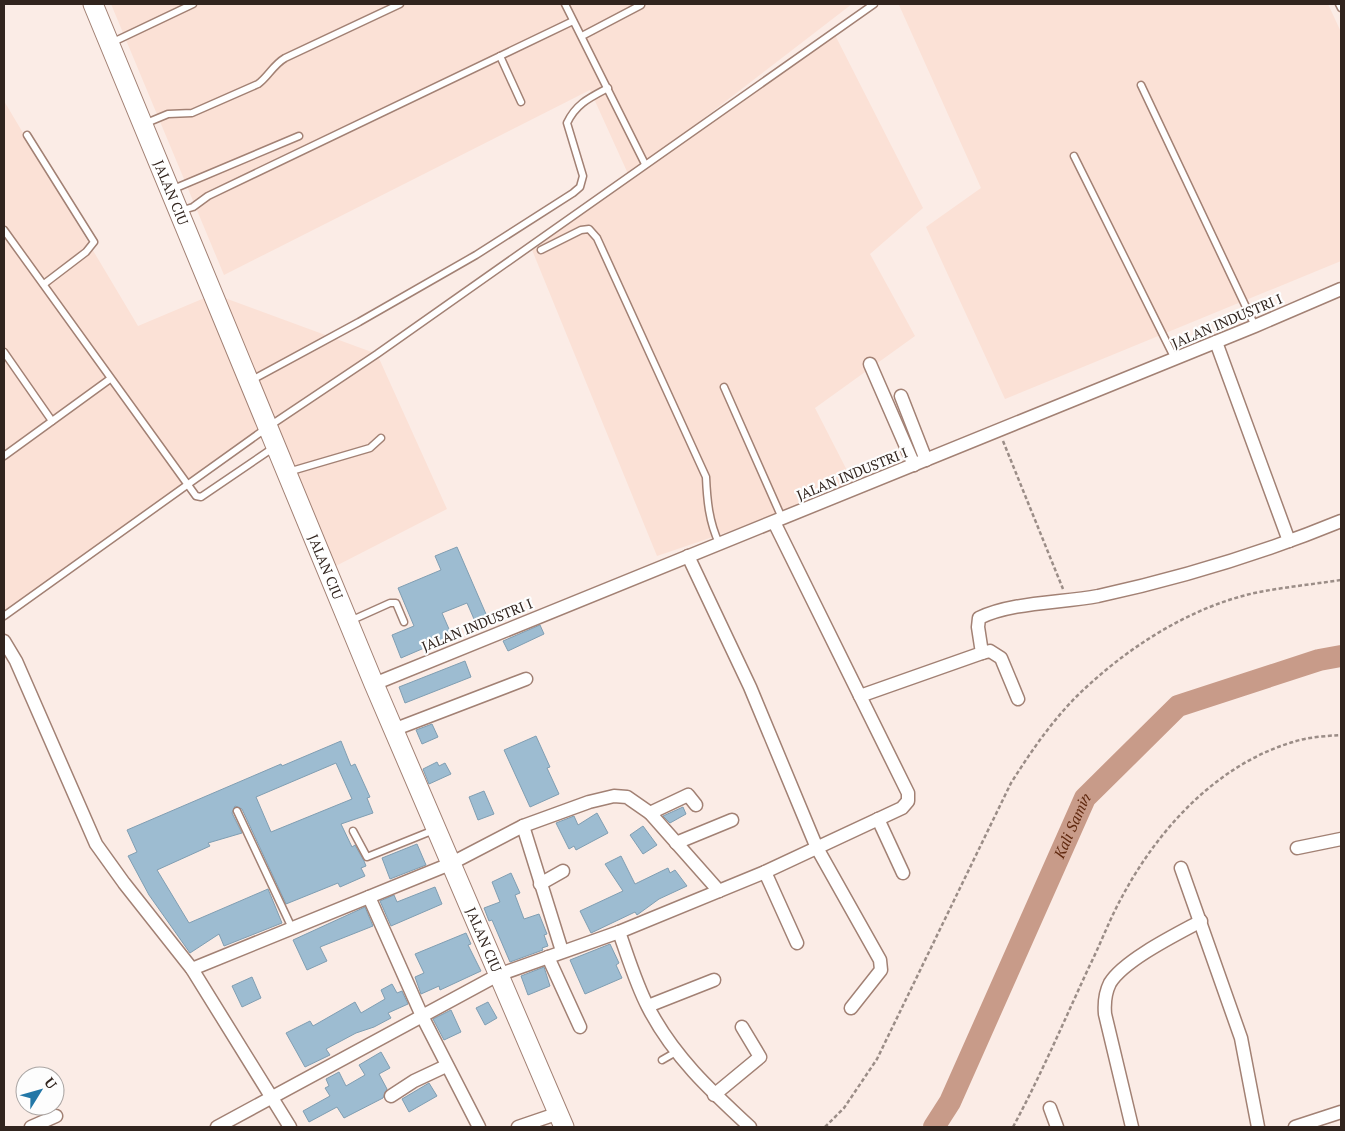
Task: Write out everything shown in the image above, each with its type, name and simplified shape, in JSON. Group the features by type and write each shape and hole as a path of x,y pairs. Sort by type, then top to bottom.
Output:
{"street":[{"name":"JALAN CIU","path":"93,4 435,830 562,1120"},
{"name":"JALAN INDUSTRI I","path":"374,684 1175,359 1341,289"},
{"path":"1216,342 1289,541"},
{"path":"870,364 920,462"},
{"path":"901,396 920,462"},
{"path":"217,1127 498,976 618,932 765,872 902,808 908,801 908,793 860,696 778,520"},
{"path":"982,653 978,627 979,618 996,611 1099,596 1208,568 1289,541 1341,521"},
{"path":"688,556 750,687 818,848 880,960 881,970 851,1008"},
{"path":"4,641 16,661 96,844 124,884 192,969 270,1098 290,1127"},
{"path":"860,696 990,651 1001,658 1018,699"},
{"path":"394,730 526,680"},
{"path":"650,813 688,795 696,806"},
{"path":"192,969 450,864 523,826 589,802 614,796 627,797 650,813 719,891"},
{"path":"878,819 902,872"},
{"path":"676,843 732,820"},
{"path":"523,826 562,951"},
{"path":"1297,848 1341,839"},
{"path":"1182,868 1241,1038 1258,1127"},
{"path":"540,884 564,871"},
{"path":"765,872 797,943"},
{"path":"369,897 422,1016 479,1127"},
{"path":"1132,1127 1104,1014 1104,1000 1110,983 1119,972 1164,941 1200,921"},
{"path":"618,932 648,1006 676,1052 714,1095 750,1127"},
{"path":"548,957 580,1027"},
{"path":"648,1006 714,980"},
{"path":"714,1095 760,1057 742,1027"},
{"path":"391,1096 414,1081 446,1066"},
{"path":"1050,1108 1057,1127"},
{"path":"1295,1127 1341,1112"},
{"path":"31,1127 56,1116"},
{"path":"518,1127 562,1120"}],"lane":[{"path":"110,44 193,4"},
{"path":"143,124 168,114 192,113 258,84 284,58 400,4"},
{"path":"564,4 582,36 645,164"},
{"path":"4,616 268,427 377,354 645,164 674,147 874,4"},
{"path":"1339,4 1341,8"},
{"path":"582,36 641,5"},
{"path":"179,211 193,207 208,196 573,21"},
{"path":"500,56 521,102"},
{"path":"1141,85 1255,326"},
{"path":"249,382 476,255 573,193 580,187 583,176 566,123 573,110 583,101 608,88"},
{"path":"27,135 94,242 86,252 44,284"},
{"path":"170,190 299,136"},
{"path":"1074,156 1175,359"},
{"path":"541,250 582,230 589,229 597,238 706,477 707,500 713,531 718,543"},
{"path":"4,230 196,496 201,497 276,446"},
{"path":"4,352 52,421"},
{"path":"4,456 110,379"},
{"path":"724,387 778,520"},
{"path":"287,473 370,448 382,438"},
{"path":"348,621 390,603 396,603 404,622"},
{"path":"237,811 292,928"},
{"path":"353,831 368,857 435,830"},
{"path":"662,1060 676,1052"}],"path":[{"path":"999,430 1068,601"},
{"path":"825,1127 844,1108 876,1059 1011,783 1038,742 1076,696 1115,664 1162,630 1214,606 1258,592 1341,580"},
{"path":"1013,1127 1034,1087 1123,894 1159,840 1184,811 1217,780 1252,758 1294,741 1341,735"}],"shaded area":[{"path":"111,4 852,4 634,172 834,33 923,208 870,254 915,336 815,408 856,488 657,556 530,245 629,176 590,90 224,275"},
{"path":"1328,4 1341,32 1341,261 1005,399 926,227 981,188 899,5"},
{"path":"4,101 138,326 214,294 377,354 447,509 328,570 271,431 6,615 4,613"}],"building":[{"path":"457,547 489,621 477,626 467,603 442,613 452,636 401,658 392,635 414,626 398,588 441,570 435,556"},
{"path":"540,625 544,634 508,651 503,641"},
{"path":"465,661 471,677 405,703 399,687"},
{"path":"432,724 438,737 422,744 416,730"},
{"path":"536,736 550,767 547,768 559,794 530,807 504,750"},
{"path":"341,741 351,766 355,764 370,797 367,798 373,813 341,824 352,847 355,845 364,861 366,866 361,868 365,876 340,887 338,883 286,904 242,809 235,806 232,813 242,833 208,843 210,846 157,870 189,923 268,889 282,923 224,946 219,934 190,953 149,895 128,856 137,852 127,830 281,764 282,766","holes":["336,763 352,799 271,832 256,797"]},
{"path":"437,762 439,766 445,763 451,774 429,784 423,769"},
{"path":"484,791 494,814 478,820 469,797"},
{"path":"683,807 686,814 670,823 663,816"},
{"path":"597,813 608,833 576,850 574,846 569,849 556,823 574,816 578,825"},
{"path":"643,826 657,845 643,854 630,835"},
{"path":"417,844 426,865 390,879 382,858"},
{"path":"621,856 635,884 668,868 670,873 675,870 687,886 659,899 637,915 635,912 591,933 580,911 623,891 605,864"},
{"path":"511,873 520,893 515,895 524,919 539,914 547,934 544,935 548,946 542,948 543,950 510,962 492,920 489,921 484,908 500,902 492,882"},
{"path":"435,887 442,904 391,926 380,901 394,895 397,902"},
{"path":"365,907 373,926 320,947 327,961 307,970 293,940"},
{"path":"466,933 471,944 468,945 481,971 440,990 439,986 421,994 415,977 424,973 415,954"},
{"path":"610,944 619,963 616,965 622,978 585,994 570,960"},
{"path":"544,967 550,986 528,995 521,976"},
{"path":"252,977 261,998 242,1007 232,986"},
{"path":"392,984 397,993 402,991 408,1004 388,1013 391,1018 374,1027 356,1033 326,1049 330,1055 305,1067 286,1033 310,1021 313,1026 355,1002 361,1013 385,999 381,990"},
{"path":"488,1002 497,1018 485,1025 476,1008"},
{"path":"451,1010 461,1032 444,1040 433,1019"},
{"path":"381,1052 390,1068 379,1074 387,1089 383,1098 344,1118 337,1107 309,1122 303,1111 330,1096 325,1088 329,1086 326,1079 339,1072 346,1086 365,1075 359,1065"},
{"path":"429,1083 437,1096 409,1112 402,1099"}],"waterway":[{"name":"Kali Samin","path":"934,1127 950,1102 1085,798 1178,706 1319,660 1341,656"}]}
